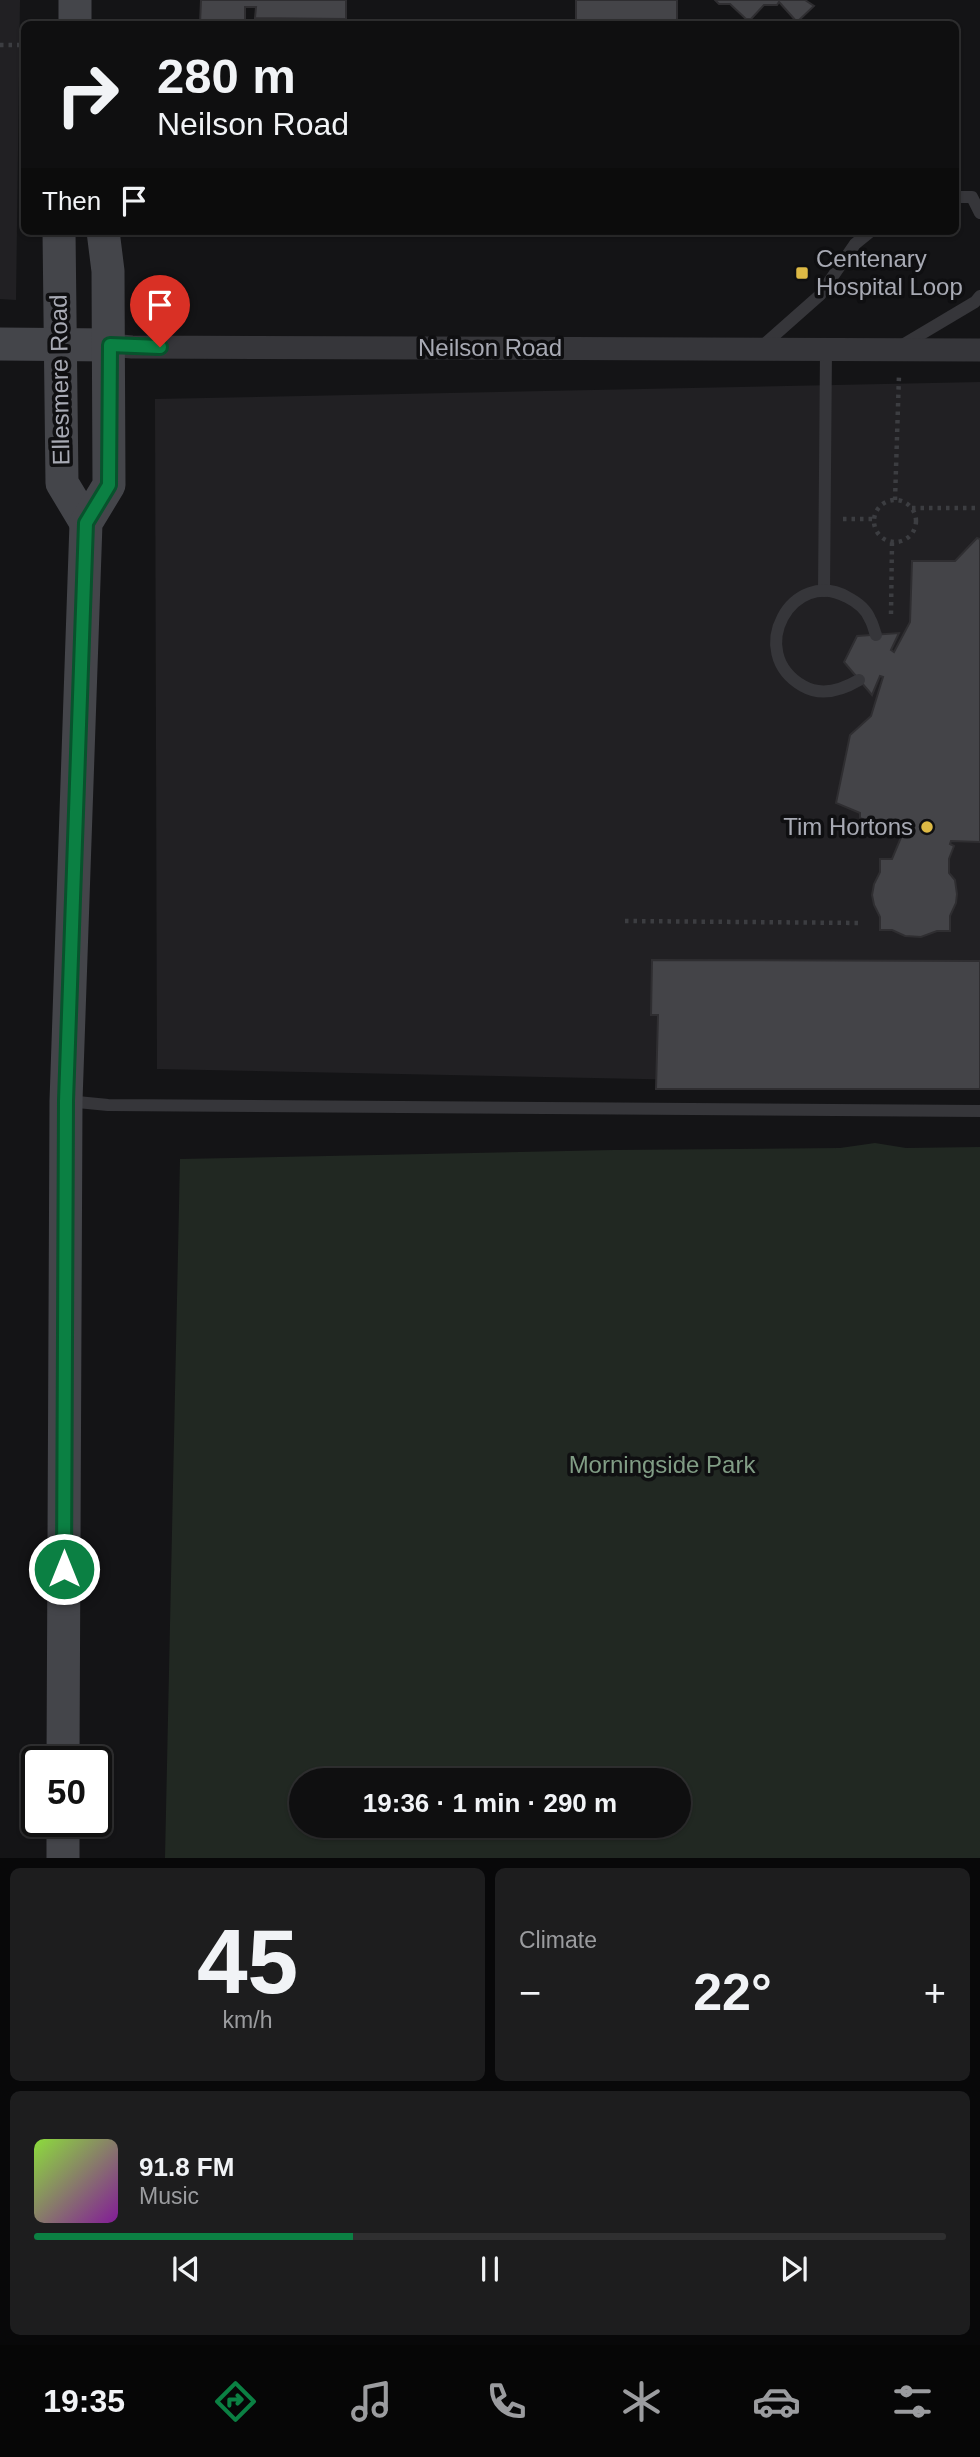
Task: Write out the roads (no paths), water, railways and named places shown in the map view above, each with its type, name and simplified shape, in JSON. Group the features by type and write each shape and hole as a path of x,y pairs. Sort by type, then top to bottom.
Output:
{"main road":[{"path":"75,0 75,21"},
{"name":"Ellesmere Road","path":"59,235 62,483 86,523"},
{"name":"Ellesmere Road","path":"63,1746 66,1101 86,523 109,485 110,345 108,271 104,235"},
{"name":"Neilson Road","path":"0,344 110,345"},
{"path":"63,1837 63,1858"}],"street":[{"name":"Neilson Road","path":"110,345 980,350"}],"lane":[{"path":"959,197 972,197 980,213"},
{"path":"759,349 820,295 855,244 866,235"},
{"path":"898,350 975,302 980,296"},
{"path":"824,591 825,350"},
{"path":"859,680 848,687 829,692 810,690 793,680 778,660 775,646 778,626 787,609 803,597 824,591 841,594 858,603 870,619 874,632"},
{"path":"66,1101 108,1105 980,1111"}],"place":[{"name":"Centenary Hospital Loop","path":"802,273"},
{"name":"Tim Hortons","path":"927,827"}],"park label":[{"name":"Morningside Park","path":"662,1465"}]}
